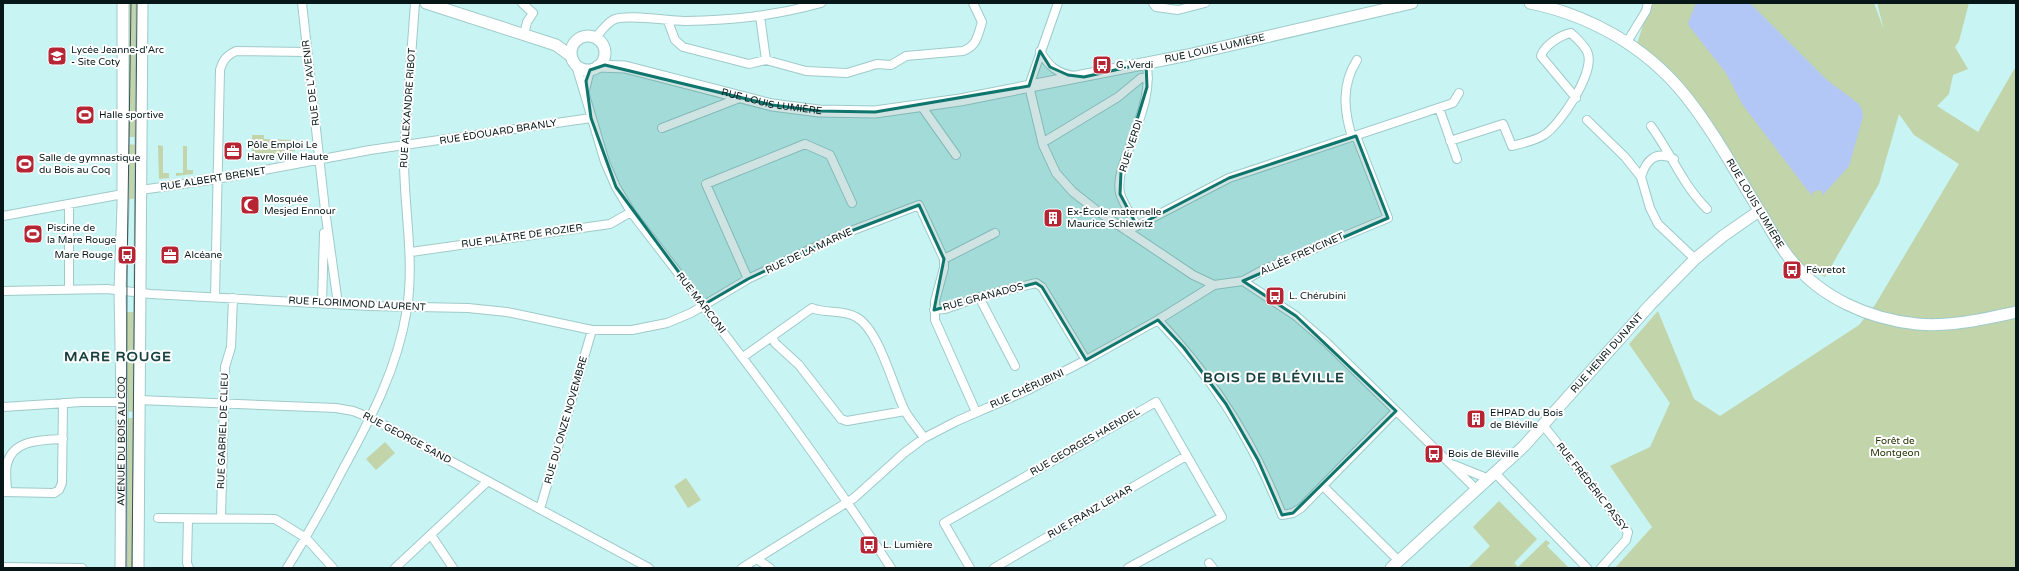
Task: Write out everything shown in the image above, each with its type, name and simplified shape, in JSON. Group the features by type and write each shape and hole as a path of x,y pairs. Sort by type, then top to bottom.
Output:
{"main road":[{"name":"AVENUE DU BOIS AU COQ","path":"121,568 122,402 120,290 123,194 123,3"},
{"name":"AVENUE DU BOIS AU COQ","path":"138,568 142,3"},
{"path":"426,3 556,45 574,43 583,37 595,38 602,44 604,52 603,60 594,68 585,70 556,45"},
{"name":"RUE LOUIS LUMIÈRE","path":"604,52 615,62 625,67 772,105 833,112 875,112 922,107 1084,77 1188,55 1412,3"},
{"name":"RUE LOUIS LUMIÈRE","path":"1530,3 1544,6 1592,22 1627,42 1656,65 1683,94 1706,125 1791,261 1816,284 1837,299 1860,311 1892,320 1917,324 1944,324 2016,312"},
{"path":"574,43 574,61"},
{"name":"RUE LOUIS LUMIÈRE","path":"594,68 625,67"},
{"name":"RUE HENRI DUNANT","path":"1395,564 1492,477 1543,424 1650,305 1695,259 1723,236 1759,211"}],"street":[{"name":"RUE DE L'AVENIR","path":"302,3 325,210 338,304"},
{"name":"RUE ALEXANDRE RIBOT","path":"287,568 306,538 371,418 394,366 407,308 411,252 403,173 415,3"},
{"path":"522,3 534,13 527,22 524,35"},
{"path":"595,38 614,20 632,18 668,21 730,20 786,13 821,3"},
{"path":"668,21 675,40 683,47 749,64 766,60 806,71 846,73 877,64 891,65 906,56 963,51 970,49 977,42 982,22 973,3"},
{"path":"1058,3 1029,86 1043,145 1056,173 1073,192 1127,231 1193,275 1214,285"},
{"path":"1153,3 1156,7 1178,10 1206,3"},
{"path":"1627,42 1646,11 1648,3"},
{"path":"760,16 766,60"},
{"path":"1450,141 1503,124 1512,146 1544,135 1576,98 1590,61 1588,52 1571,32 1543,50 1542,56 1576,98"},
{"path":"215,297 220,70 224,59 236,51 307,52"},
{"path":"1040,52 1050,67 1068,75 1084,77"},
{"path":"1354,137 1347,121 1345,103 1348,78 1357,60"},
{"name":"RUE MARCONI","path":"574,61 605,162 616,187 632,212 743,357 847,502 891,568"},
{"name":"RUE VERDI","path":"1137,226 1120,194 1121,172 1139,122 1147,87 1148,78 1146,63"},
{"path":"584,90 594,68"},
{"path":"1047,140 1118,97 1141,78 1148,78"},
{"path":"1127,231 1229,178 1454,103 1459,93"},
{"path":"662,128 742,97"},
{"path":"922,107 956,155"},
{"path":"1439,108 1457,159"},
{"name":"RUE ÉDOUARD BRANLY","path":"404,147 591,118"},
{"path":"1587,120 1625,157 1641,177 1650,208 1658,224 1695,259"},
{"path":"1651,126 1674,159 1684,182 1693,195 1707,209"},
{"name":"ALLÉE FREYCINET","path":"1214,285 1243,281 1263,270 1388,218 1354,137"},
{"path":"748,279 706,184 804,144 830,155 852,203"},
{"name":"RUE ALBERT BRENET","path":"140,190 217,179 370,150 404,147"},
{"path":"1641,177 1645,164 1654,158 1660,155 1674,159"},
{"path":"3,216 123,194"},
{"path":"69,204 69,289"},
{"name":"RUE DE LA MARNE","path":"703,305 748,279 838,236 919,205 944,259"},
{"name":"RUE DE L'AVENIR","path":"322,303 325,210"},
{"name":"RUE PILÂTRE DE ROZIER","path":"411,252 610,224 632,212"},
{"path":"976,412 935,320 934,310 944,259 996,233"},
{"path":"1243,281 1296,316 1326,342 1477,490"},
{"name":"RUE GRANADOS","path":"934,310 945,309 979,297 1036,283 1042,287 1086,360"},
{"name":"RUE CHÉRUBINI","path":"742,568 854,498 924,438 976,412 1026,391 1086,360 1158,320 1214,285"},
{"name":"RUE FLORIMOND LAURENT","path":"3,291 69,289 120,290 407,308 468,308 507,312 592,330 632,330 666,323 691,314 703,305"},
{"path":"979,297 1015,366"},
{"name":"RUE GABRIEL DE CLIEU","path":"221,517 225,367 232,343 233,298"},
{"path":"743,357 812,308 820,311 834,310 849,313 866,325 882,354 905,411 924,438"},
{"path":"1158,320 1184,348 1226,404 1258,460 1282,515 1293,513 1301,508 1396,411"},
{"name":"RUE DU ONZE NOVEMBRE","path":"540,509 592,330"},
{"path":"772,337 775,343 799,365 841,419 847,421 905,411"},
{"name":"RUE GEORGE SAND","path":"139,400 336,408 354,411 371,418 649,568"},
{"path":"3,407 63,403 122,402"},
{"name":"RUE GEORGES HAENDEL","path":"970,568 944,523 1156,402 1222,517 1128,568"},
{"path":"63,403 63,439 62,483 59,490 54,493 5,492 7,464 14,451 27,442 63,439"},
{"name":"RUE FRÉDÉRIC PASSY","path":"1543,424 1628,532 1626,540 1601,568"},
{"name":"RUE FRANZ LEHAR","path":"994,568 1186,456"},
{"path":"1450,463 1484,477 1492,477 1587,568"},
{"path":"395,568 488,481"},
{"path":"1323,486 1395,564"},
{"path":"158,518 188,519 221,517 275,519 306,538 333,568"},
{"path":"188,519 187,564 189,568"},
{"path":"431,535 453,568"},
{"path":"757,559 770,568"},
{"path":"3,567 82,568"}],"highlighted area":[{"path":"1040,51 1050,67 1068,75 1084,77 1146,63 1147,87 1121,172 1120,194 1137,226 1229,178 1356,136 1388,218 1243,281 1296,316 1396,411 1293,513 1282,515 1258,460 1226,404 1184,348 1158,320 1086,360 1042,287 1036,283 934,310 944,259 919,205 838,236 748,279 703,305 616,187 591,118 586,81 590,70 605,65 772,105 819,111 875,112 1029,86"}],"green space":[{"path":"128,3 139,3 138,137 126,137"},
{"name":"Forêt de Montgeon","path":"1650,3 1874,3 1884,30 1877,3 1969,3 1959,41 1955,47 1968,69 1953,75 1949,94 1937,106 1978,132 2016,66 2016,568 1615,568 1652,527 1610,466 1650,447 1670,403 1629,344 1658,311 1694,399 1720,416 1859,325 1875,305 1959,164 1914,135 1899,114 1879,184 1825,277 1799,263 1712,124 1683,83 1637,44"},
{"path":"252,135 264,135 264,139 295,140 295,151 257,157 252,151"},
{"path":"126,144 138,145 138,198 125,200"},
{"path":"158,145 163,146 163,173 169,173 169,178 159,179"},
{"path":"183,146 187,146 187,170 193,170 193,174 176,176 176,173 183,173"},
{"path":"125,312 136,312 135,412 125,411"},
{"path":"125,418 135,418 134,568 124,568"},
{"path":"385,442 395,453 376,470 366,459"},
{"path":"686,478 701,500 688,508 674,486"},
{"path":"1499,501 1537,539 1514,563 1518,567 1546,540 1550,543 1547,546 1569,568 1468,568 1490,546 1473,527"}],"water":[{"path":"1696,3 1750,3 1827,80 1859,104 1863,117 1849,166 1823,195 1821,190 1812,192 1813,196 1808,191 1742,104 1726,73 1689,26 1688,23"}],"tram line":[{"path":"126,568 127,275 131,3"},
{"path":"132,568 137,3"}],"place":[{"name":"Lycée Jeanne-d'Arc - Site Coty","path":"57,56"},
{"name":"G. Verdi","path":"1102,65"},
{"name":"Halle sportive","path":"85,115"},
{"name":"Pôle Emploi Le Havre Ville Haute","path":"233,151"},
{"name":"Salle de gymnastique du Bois au Coq","path":"25,164"},
{"name":"Mosquée Mesjed Ennour","path":"250,205"},
{"name":"Ex-École maternelle Maurice Schlewitz","path":"1053,218"},
{"name":"Piscine de la Mare Rouge","path":"33,234"},
{"name":"Mare Rouge","path":"127,255"},
{"name":"Alcéane","path":"170,255"},
{"name":"Févretot","path":"1792,270"},
{"name":"L. Chérubini","path":"1275,296"},
{"name":"EHPAD du Bois de Bléville","path":"1476,419"},
{"name":"Bois de Bléville","path":"1434,454"},
{"name":"L. Lumière","path":"869,545"}],"district":[{"name":"MARE ROUGE","path":"118,356"},
{"name":"BOIS DE BLÉVILLE","path":"1274,377"}]}
